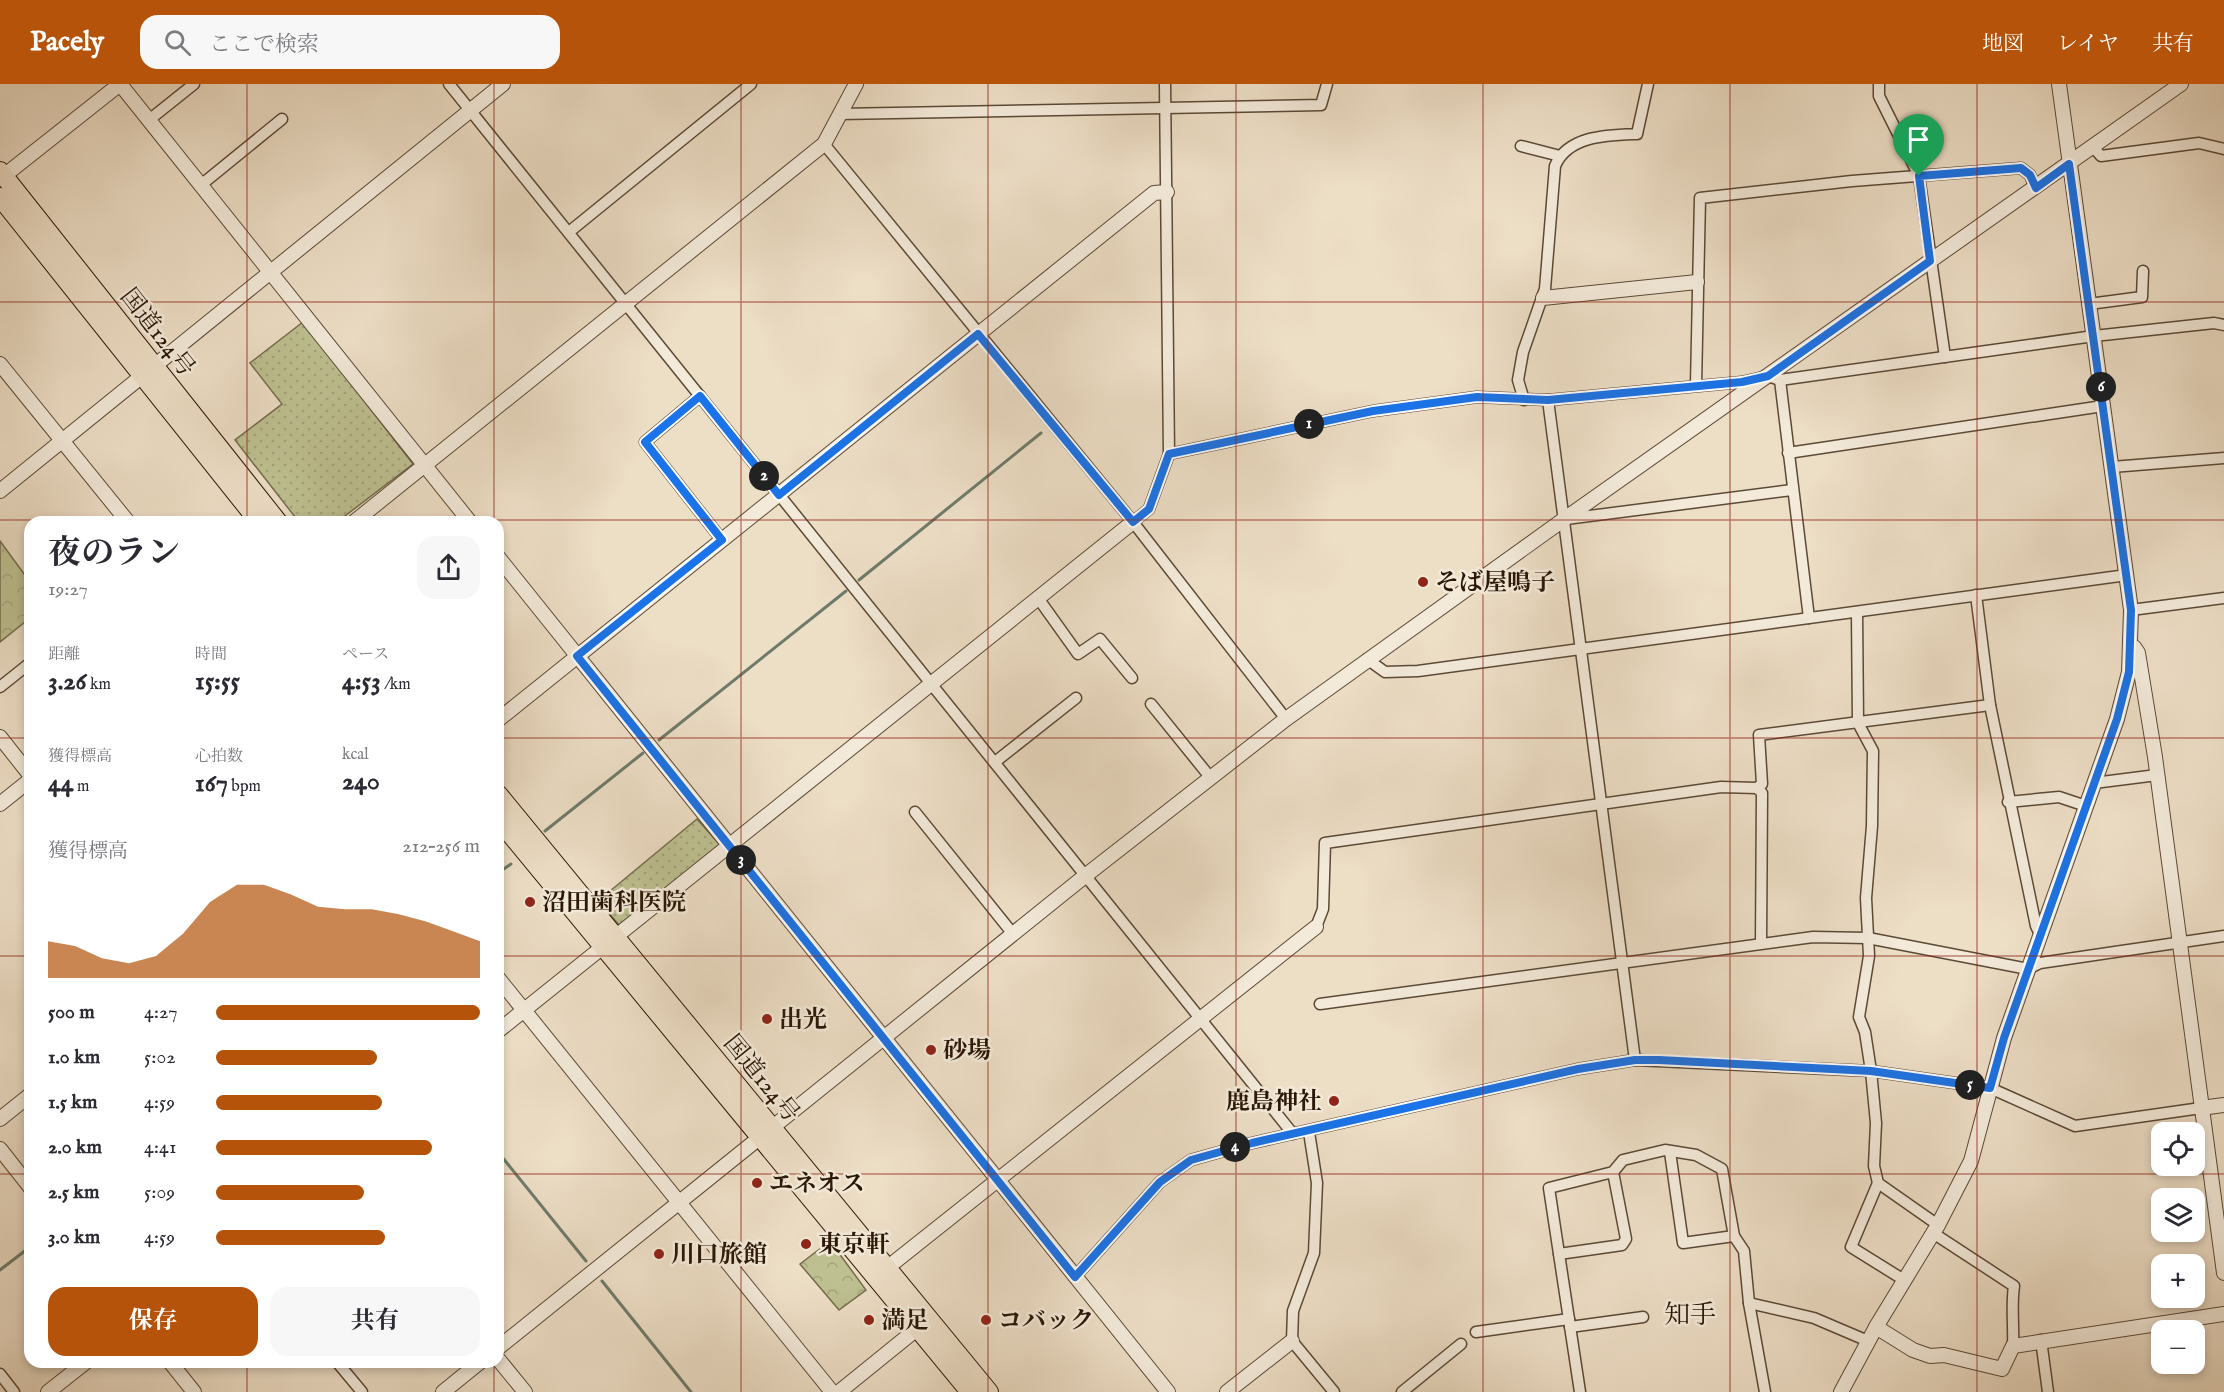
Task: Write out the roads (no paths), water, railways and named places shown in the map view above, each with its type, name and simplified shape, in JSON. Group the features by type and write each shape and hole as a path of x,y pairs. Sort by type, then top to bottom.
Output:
{"highway":[{"name":"国道124号","path":"1,175 255,516"},
{"name":"国道124号","path":"0,198 273,516"},
{"name":"国道124号","path":"504,802 608,941"},
{"name":"国道124号","path":"504,826 608,941 766,1133 970,1392"},
{"name":"国道124号","path":"766,1133 887,1268 989,1392"}],"street":[{"path":"1,175 120,84 465,516"},
{"path":"149,120 194,84"},
{"path":"449,84 1293,1134"},
{"path":"0,491 502,84"},
{"path":"569,232 751,84"},
{"path":"361,516 824,144 856,84"},
{"path":"504,1026 1149,509 1169,454 1165,84"},
{"path":"839,114 1321,105 1327,84"},
{"path":"1524,399 1518,380 1523,352 1543,298 1550,249 1549,218 1555,166 1560,156 1586,140 1637,134 1648,84"},
{"path":"1879,84 1879,96 1919,176 1945,357"},
{"path":"1841,1392 1875,1327 1936,1229 1971,1161 2004,1038 2117,719 2129,672 2131,610 2127,575 2059,84"},
{"path":"504,1343 1085,876 1286,719 1563,520 1774,378 1930,261 2181,84"},
{"path":"201,185 282,119"},
{"path":"2093,147 2101,156 2199,143 2224,149"},
{"path":"824,144 1133,522 1286,719"},
{"path":"1521,146 1560,156"},
{"path":"1696,385 1700,198 1852,181 2021,168 2030,175 2036,188"},
{"path":"504,715 1155,193 1167,192"},
{"path":"2089,303 2142,297 2143,271"},
{"path":"1543,298 1697,282"},
{"path":"1169,454 1373,411 1477,397 1548,400 1742,382 2094,336 2214,323 2224,325"},
{"path":"0,364 123,516"},
{"path":"1774,378 1788,453 1809,618"},
{"path":"700,396 645,442 722,540"},
{"path":"1548,400 1635,1060"},
{"path":"1788,453 2103,406"},
{"path":"2112,467 2224,458"},
{"path":"1563,520 1792,490"},
{"path":"504,565 1168,1392"},
{"path":"1367,659 1385,672 1407,671 2127,575"},
{"path":"1976,595 1990,705 2008,802 2036,926 2040,934"},
{"path":"2131,610 2224,597"},
{"path":"1038,598 1078,654 1100,639 1132,678"},
{"path":"1857,612 1858,723 1873,751 1872,826 1866,898 1869,956 1859,1017 1865,1032 1871,1071 1876,1123 1874,1166 1878,1183 1851,1247 1904,1280"},
{"path":"2131,643 2138,653 2157,775 2224,1273"},
{"path":"0,687 24,668"},
{"path":"995,762 1076,698"},
{"path":"1151,704 1210,777"},
{"path":"887,1268 1316,927 1323,909 1325,843 1602,806 1721,787 1757,788 1762,784 1759,735 1990,705"},
{"path":"0,737 24,767"},
{"path":"2094,783 2157,775"},
{"path":"0,804 24,785"},
{"path":"1757,788 1762,793 1761,942"},
{"path":"2008,802 2059,797 2086,806"},
{"path":"915,812 1013,934"},
{"path":"1320,1004 1761,942 1813,937 1868,938 2028,969 2040,963 2224,936"},
{"path":"504,985 832,1392"},
{"path":"1075,1277 1160,1182 1191,1160 1215,1152 1578,1069 1635,1060 1871,1071 1990,1088 2075,1126 2224,1105"},
{"path":"0,1119 24,1100"},
{"path":"1309,1132 1317,1182 1314,1253 1293,1311 1292,1341 1334,1392"},
{"path":"0,1149 24,1179"},
{"path":"1580,1392 1549,1188 1613,1172 1623,1160 1665,1150 1696,1155 1722,1169 1734,1236 1744,1251 1749,1303 1765,1392"},
{"path":"1670,1152 1683,1243 1734,1236"},
{"path":"1559,1254 1622,1245 1626,1239 1613,1172"},
{"path":"1875,1327 1913,1350 1929,1356 1944,1355 2002,1369 2013,1346 2014,1317 2011,1311 2014,1286 1878,1183"},
{"path":"1749,1303 1814,1318 1868,1341"},
{"path":"2013,1346 2224,1314"},
{"path":"1476,1332 1643,1317"},
{"path":"839,1392 918,1328"},
{"path":"2041,1340 2048,1392"},
{"path":"1227,1392 1292,1341"},
{"path":"1405,1391 1461,1344"},
{"path":"504,1366 525,1392"},
{"path":"48,1392 78,1368"},
{"path":"178,1368 194,1392"},
{"path":"342,1368 362,1392"},
{"path":"443,1392 473,1368"},
{"path":"0,1374 14,1392"}],"waterway":[{"path":"859,580 1041,433"},
{"path":"659,740 846,591"},
{"path":"545,831 643,753"},
{"path":"504,869 511,864"},
{"path":"504,1159 586,1261"},
{"path":"0,1270 24,1252"},
{"path":"602,1281 691,1392"}],"place":[{"name":"そば屋鳴子","path":"1423,582"},
{"name":"沼田歯科医院","path":"530,902"},
{"name":"出光","path":"767,1019"},
{"name":"砂場","path":"931,1050"},
{"name":"鹿島神社","path":"1334,1101"},
{"name":"エネオス","path":"757,1183"},
{"name":"東京軒","path":"806,1244"},
{"name":"川口旅館","path":"659,1254"},
{"name":"満足","path":"869,1320"},
{"name":"コバック","path":"986,1320"}],"district":[{"name":"知手","path":"1690,1314"}]}
